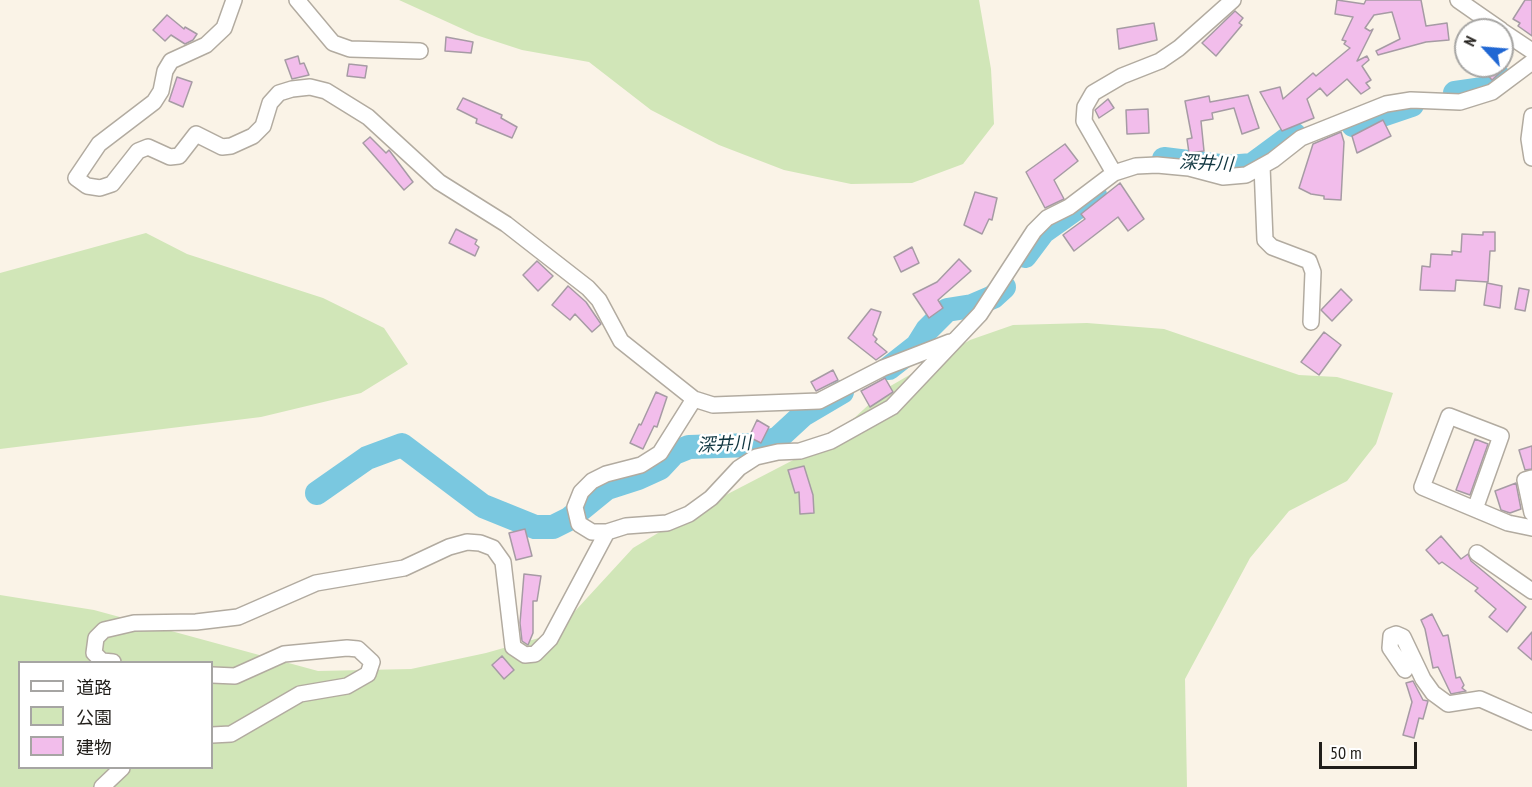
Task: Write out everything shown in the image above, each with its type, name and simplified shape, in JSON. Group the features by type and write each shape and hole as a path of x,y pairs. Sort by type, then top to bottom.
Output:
{"street":[{"path":"234,0 224,28 206,45 171,61 165,71 161,91 154,102 99,144 76,178 87,186 100,188 112,184 138,151 148,147 170,157 179,156 196,134 222,147 231,146 253,136 263,126 270,103 279,93 310,87 326,91 368,117 439,182 506,224 588,288 599,300 621,341 694,399 713,405 819,400 883,368 952,341"},
{"path":"297,0 333,43 350,49 420,51"},
{"path":"1114,173 1084,121 1085,107 1093,93 1122,76 1160,61 1186,42 1233,0"},
{"path":"1458,0 1484,18"},
{"path":"694,399 660,453 641,465 606,474 592,481 581,492 575,507 579,524 592,532 607,532 626,526 667,523 689,514 711,498 739,468 756,457 800,451 831,441 892,407 980,314 1034,231 1047,218 1069,207 1114,173 1136,166 1156,165 1189,168 1223,177 1246,175 1301,138 1386,104 1411,100 1460,102 1492,92 1531,54 1514,40"},
{"path":"1532,116 1529,139 1532,158"},
{"path":"1262,166 1265,240 1272,247 1309,261 1313,272 1311,322"},
{"path":"1475,509 1501,436 1449,416 1422,487 1508,523 1532,528"},
{"path":"1532,478 1525,480 1532,513"},
{"path":"102,661 94,653 96,638 104,630 134,623 196,622 238,617 316,583 404,568 449,547 467,542 480,543 493,549 504,562 513,647 525,655 535,654 550,639 607,532"},
{"path":"1477,553 1532,591"},
{"path":"1405,670 1390,648 1391,636 1396,634 1403,637 1423,679 1434,693 1448,704 1480,699 1532,722"},
{"path":"213,675 235,676 284,654 347,648 358,649 372,662 368,674 347,686 300,694 231,734 213,735"},
{"path":"102,787 121,769"}],"green space":[{"path":"399,0 979,0 991,69 994,124 963,164 912,183 851,184 784,170 719,145 651,110 589,62 522,50 476,35"},
{"path":"146,233 187,254 323,298 384,328 408,364 361,393 261,417 0,449 0,273"},
{"path":"1087,323 1164,329 1299,375 1337,377 1393,393 1376,444 1347,481 1289,511 1250,558 1185,679 1187,787 0,787 0,595 94,610 318,671 411,669 486,653 546,636 576,610 633,548 693,512 828,442 887,388 970,340 1013,325"}],"building":[{"path":"1337,0 1364,4 1366,0 1421,0 1426,26 1447,23 1449,40 1426,42 1378,55 1376,51 1400,39 1392,12 1374,15 1365,28 1370,31 1373,29 1357,61 1367,56 1369,60 1362,66 1371,80 1366,83 1370,88 1361,94 1347,79 1327,96 1320,88 1307,99 1314,118 1282,131 1260,92 1280,87 1283,99 1313,73 1316,76 1350,48 1344,44 1346,41 1342,40 1353,17 1335,14"},
{"path":"1525,0 1532,0 1532,36 1518,26 1520,23 1514,18"},
{"path":"1235,11 1243,18 1239,23 1242,25 1216,56 1202,43"},
{"path":"167,15 184,29 185,27 197,34 193,40 185,44 171,35 165,41 153,30"},
{"path":"1154,23 1157,40 1119,49 1117,29"},
{"path":"446,37 473,42 471,53 445,51"},
{"path":"298,56 300,64 304,63 309,75 292,79 285,60"},
{"path":"349,64 367,66 365,78 347,76"},
{"path":"177,77 192,82 183,107 169,101"},
{"path":"1248,95 1259,128 1242,134 1234,108 1212,113 1213,119 1201,121 1204,151 1189,153 1187,139 1192,138 1185,101 1209,96 1210,102"},
{"path":"463,98 502,115 501,118 517,127 512,138 476,123 477,119 457,109"},
{"path":"1108,99 1114,108 1099,118 1095,110"},
{"path":"1148,109 1149,133 1127,134 1126,110"},
{"path":"1383,120 1391,136 1357,153 1352,136"},
{"path":"1341,132 1344,142 1341,200 1324,199 1324,196 1311,194 1299,188 1313,144"},
{"path":"370,137 386,153 389,150 413,182 404,190 363,143"},
{"path":"1065,144 1078,161 1054,180 1064,199 1045,208 1026,172"},
{"path":"1120,183 1144,219 1128,231 1118,217 1074,251 1063,235 1085,219 1081,214"},
{"path":"975,192 997,198 992,220 989,219 982,234 964,225"},
{"path":"456,229 477,240 475,244 479,247 475,256 449,243"},
{"path":"1483,232 1495,232 1495,251 1490,251 1488,282 1456,280 1455,291 1420,290 1422,266 1430,267 1431,254 1452,255 1452,251 1461,252 1462,234 1483,235"},
{"path":"912,247 919,263 901,272 894,257"},
{"path":"959,259 971,271 938,300 943,308 929,318 913,294 937,282"},
{"path":"537,261 553,276 538,291 523,275"},
{"path":"1487,283 1502,286 1500,308 1484,305"},
{"path":"568,286 586,302 601,324 592,332 575,314 570,320 552,305"},
{"path":"1519,288 1529,290 1525,311 1515,309"},
{"path":"1341,289 1352,300 1332,321 1321,310"},
{"path":"871,309 881,312 873,335 877,339 875,342 887,352 876,360 848,338"},
{"path":"1324,332 1341,345 1319,375 1301,362"},
{"path":"833,370 838,380 816,391 811,382"},
{"path":"885,378 893,392 870,407 861,391"},
{"path":"656,392 667,397 657,427 654,426 643,449 630,443"},
{"path":"757,420 769,427 761,443 749,437"},
{"path":"1475,439 1488,444 1470,495 1456,490"},
{"path":"1532,446 1532,469 1525,470 1519,450"},
{"path":"804,466 813,495 814,513 800,514 799,492 795,493 788,470"},
{"path":"1516,483 1521,509 1510,513 1501,510 1495,491"},
{"path":"525,529 532,556 516,560 509,533"},
{"path":"1441,536 1461,559 1468,554 1471,561 1526,607 1507,632 1489,617 1496,609 1475,591 1478,588 1442,562 1439,564 1426,550"},
{"path":"524,574 541,576 537,601 533,601 533,633 528,645 522,641 520,623"},
{"path":"1432,614 1443,636 1448,635 1456,678 1460,677 1464,685 1462,688 1466,691 1451,694 1438,667 1433,668 1421,620"},
{"path":"1532,632 1532,660 1518,648"},
{"path":"502,656 514,670 504,679 492,665"},
{"path":"1413,681 1423,700 1428,701 1423,719 1419,718 1414,738 1403,735 1412,702 1406,683"}],"waterway":[{"name":"深井川","path":"1455,93 1483,89 1500,78"},
{"name":"深井川","path":"1353,125 1412,105"},
{"name":"深井川","path":"1164,159 1228,167 1252,165 1294,134"},
{"name":"深井川","path":"1025,256 1043,232 1095,195"},
{"name":"深井川","path":"889,368 917,346 927,330 947,310 972,306 993,297 1004,287"},
{"name":"深井川","path":"317,493 367,458 402,445 483,506 535,527 553,527 569,519 607,488 660,468 674,453 689,447 752,445 777,439 803,415 842,392"}]}
